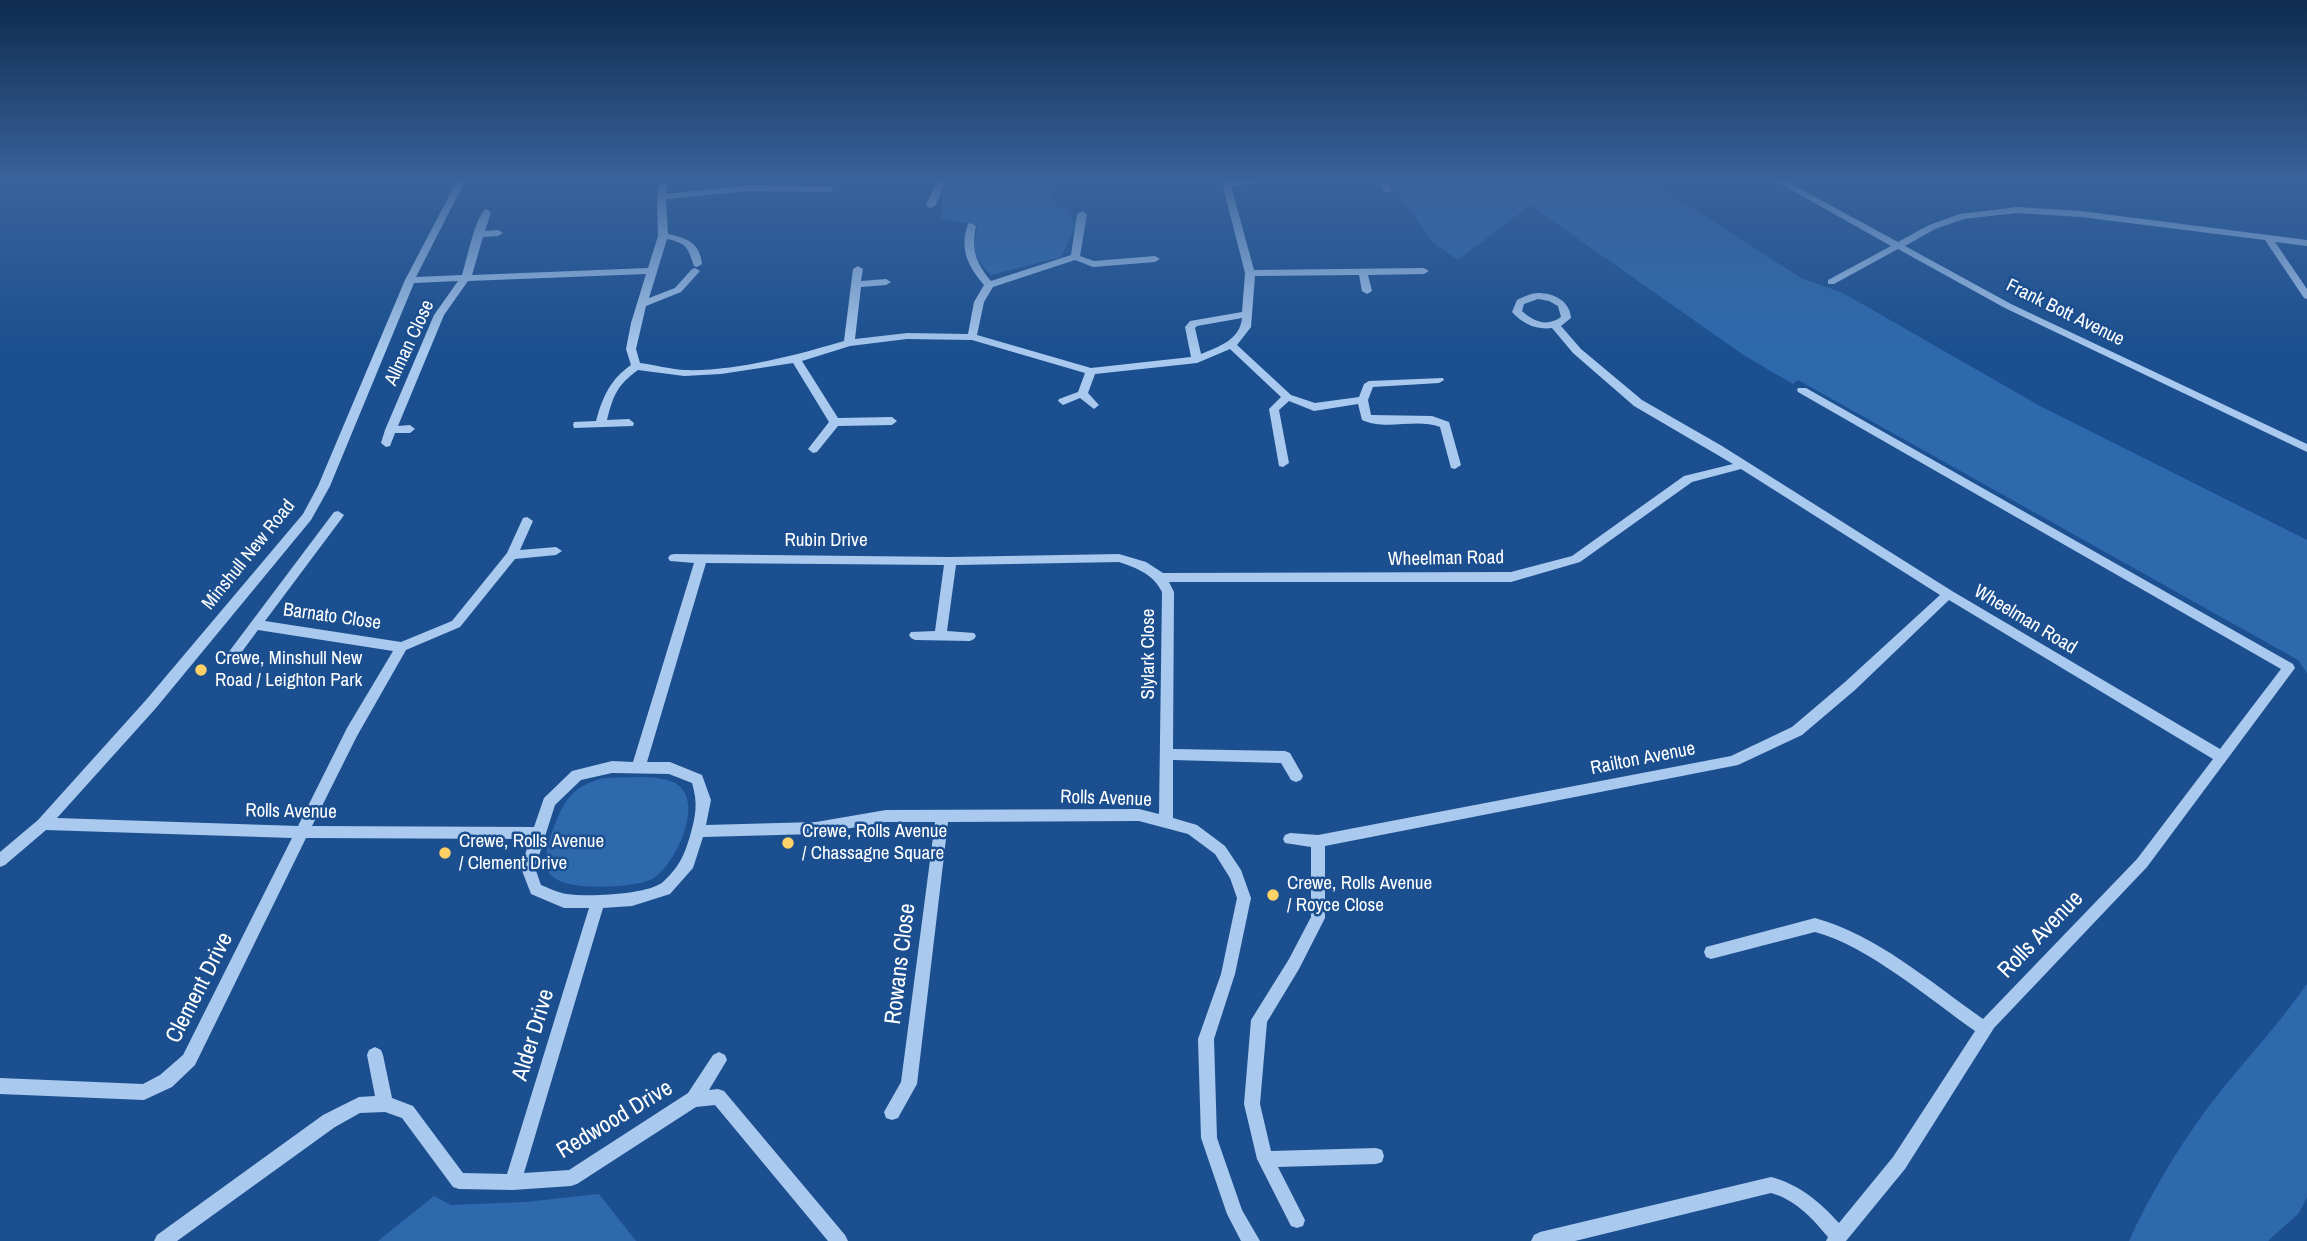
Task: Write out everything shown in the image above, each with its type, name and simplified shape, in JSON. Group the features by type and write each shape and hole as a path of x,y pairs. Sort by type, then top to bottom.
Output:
{"street":[{"name":"Minshull New Road","path":"0,861 43,824 151,704 307,517 324,486 410,280 432,237"},
{"name":"Allman Close","path":"386,443 439,315 467,276 477,237"},
{"path":"636,366 631,349 663,237"},
{"path":"642,304 678,290 696,267 694,248 688,243 666,237"},
{"path":"968,237 970,262 989,285"},
{"path":"1075,257 1078,237"},
{"path":"601,423 608,396 616,380 636,366 684,373 721,371 796,359 849,343 907,336 972,337 1091,371 1198,360 1231,345 1246,327 1250,272 1241,237"},
{"name":"Frank Bott Avenue","path":"1880,237 2008,306 2307,448"},
{"path":"1831,282 1915,237"},
{"path":"2253,237 2307,243"},
{"path":"2269,239 2307,296"},
{"path":"972,337 979,302 989,285 1075,257 1093,264 1154,259"},
{"path":"849,343 858,269"},
{"path":"410,280 652,271"},
{"path":"1363,271 1367,291"},
{"path":"1250,272 1424,271"},
{"path":"857,284 886,282"},
{"path":"1538,296 1560,303 1565,308 1566,318 1555,325 1538,326 1523,319 1517,312 1520,302 1538,296"},
{"path":"1198,360 1190,334 1190,327 1194,323 1247,314"},
{"name":"Wheelman Road","path":"1555,325 1577,351 1638,403 2220,757"},
{"path":"1231,345 1287,397 1314,407 1363,400"},
{"path":"796,359 835,422"},
{"path":"1063,401 1082,394 1091,371"},
{"path":"1439,380 1369,384 1363,400 1366,417 1432,420 1445,425 1455,465"},
{"name":"Rolls Avenue","path":"1802,390 2289,668 2142,863 1985,1029 1899,1163 1837,1239"},
{"path":"1082,394 1094,405"},
{"path":"1283,463 1274,410 1287,397"},
{"path":"813,449 835,422 892,421"},
{"path":"578,425 629,423"},
{"path":"390,430 410,429"},
{"name":"Wheelman Road","path":"1162,578 1511,577 1576,559 1688,479 1742,465"},
{"name":"Barnato Close","path":"234,653 338,515"},
{"path":"402,647 456,624 512,555 527,521"},
{"path":"512,555 556,551"},
{"name":"Rubin Drive","path":"674,558 951,561"},
{"path":"940,636 951,561 1119,558 1142,564 1162,578"},
{"path":"638,768 701,559"},
{"name":"Slylark Close","path":"1162,578 1168,592 1166,821"},
{"name":"Railton Avenue","path":"1290,839 1318,841 1733,761 1797,731 1850,686 1948,594"},
{"name":"Barnato Close","path":"257,625 402,647"},
{"path":"915,635 970,636"},
{"name":"Clement Drive","path":"0,1086 144,1092 166,1082 190,1060 352,732 402,647"},
{"path":"1168,754 1285,757 1296,776"},
{"path":"612,767 638,768 670,768 697,779 704,800 688,864 665,889 632,899 564,901 536,890 528,868 548,802 577,775 612,767"},
{"name":"Rolls Avenue","path":"698,831 816,828 886,816 1139,815 1192,829 1220,850 1236,876 1244,898 1228,974 1206,1039 1209,1138 1235,1214 1251,1241"},
{"name":"Rowans Close","path":"892,1112 909,1084 942,817"},
{"name":"Rolls Avenue","path":"43,824 304,832 538,832"},
{"path":"1297,1220 1265,1159 1252,1104 1259,1020 1294,964 1318,918 1318,841"},
{"name":"Alder Drive","path":"513,1182 598,902"},
{"path":"1712,952 1815,925 1827,926 1880,957 1985,1029"},
{"path":"163,1241 329,1121 359,1105 385,1104 375,1055"},
{"name":"Redwood Drive","path":"385,1104 407,1112 458,1181 513,1182 571,1178 694,1099 719,1060"},
{"name":"Redwood Drive","path":"694,1099 718,1097 734,1114"},
{"path":"734,1114 839,1241"},
{"path":"1265,1159 1376,1156"},
{"path":"1540,1241 1771,1185 1788,1188 1801,1196 1837,1239"}],"shaded area":[{"path":"976,237 1070,237 1061,257 991,275 978,258"},
{"path":"1429,237 1488,237 1458,260 1433,243"},
{"path":"1575,237 1737,237 1801,278 1843,293 2040,406 2307,540 2307,673 2298,660 1798,380 1793,384 1745,356"},
{"path":"603,778 657,778 673,782 683,790 688,801 685,830 671,859 654,878 623,886 585,886 562,882 553,877 547,869 549,842 563,806 579,789"},
{"path":"2307,984 2307,1197 2299,1213 2268,1241 2129,1241 2160,1181 2196,1124"},
{"path":"599,1194 636,1241 378,1241 434,1196 451,1205 525,1202"}],"place":[{"name":"Crewe, Minshull New Road / Leighton Park","path":"201,670"},
{"name":"Crewe, Rolls Avenue / Chassagne Square","path":"788,843"},
{"name":"Crewe, Rolls Avenue / Clement Drive","path":"445,853"},
{"name":"Crewe, Rolls Avenue / Royce Close","path":"1273,895"}]}
